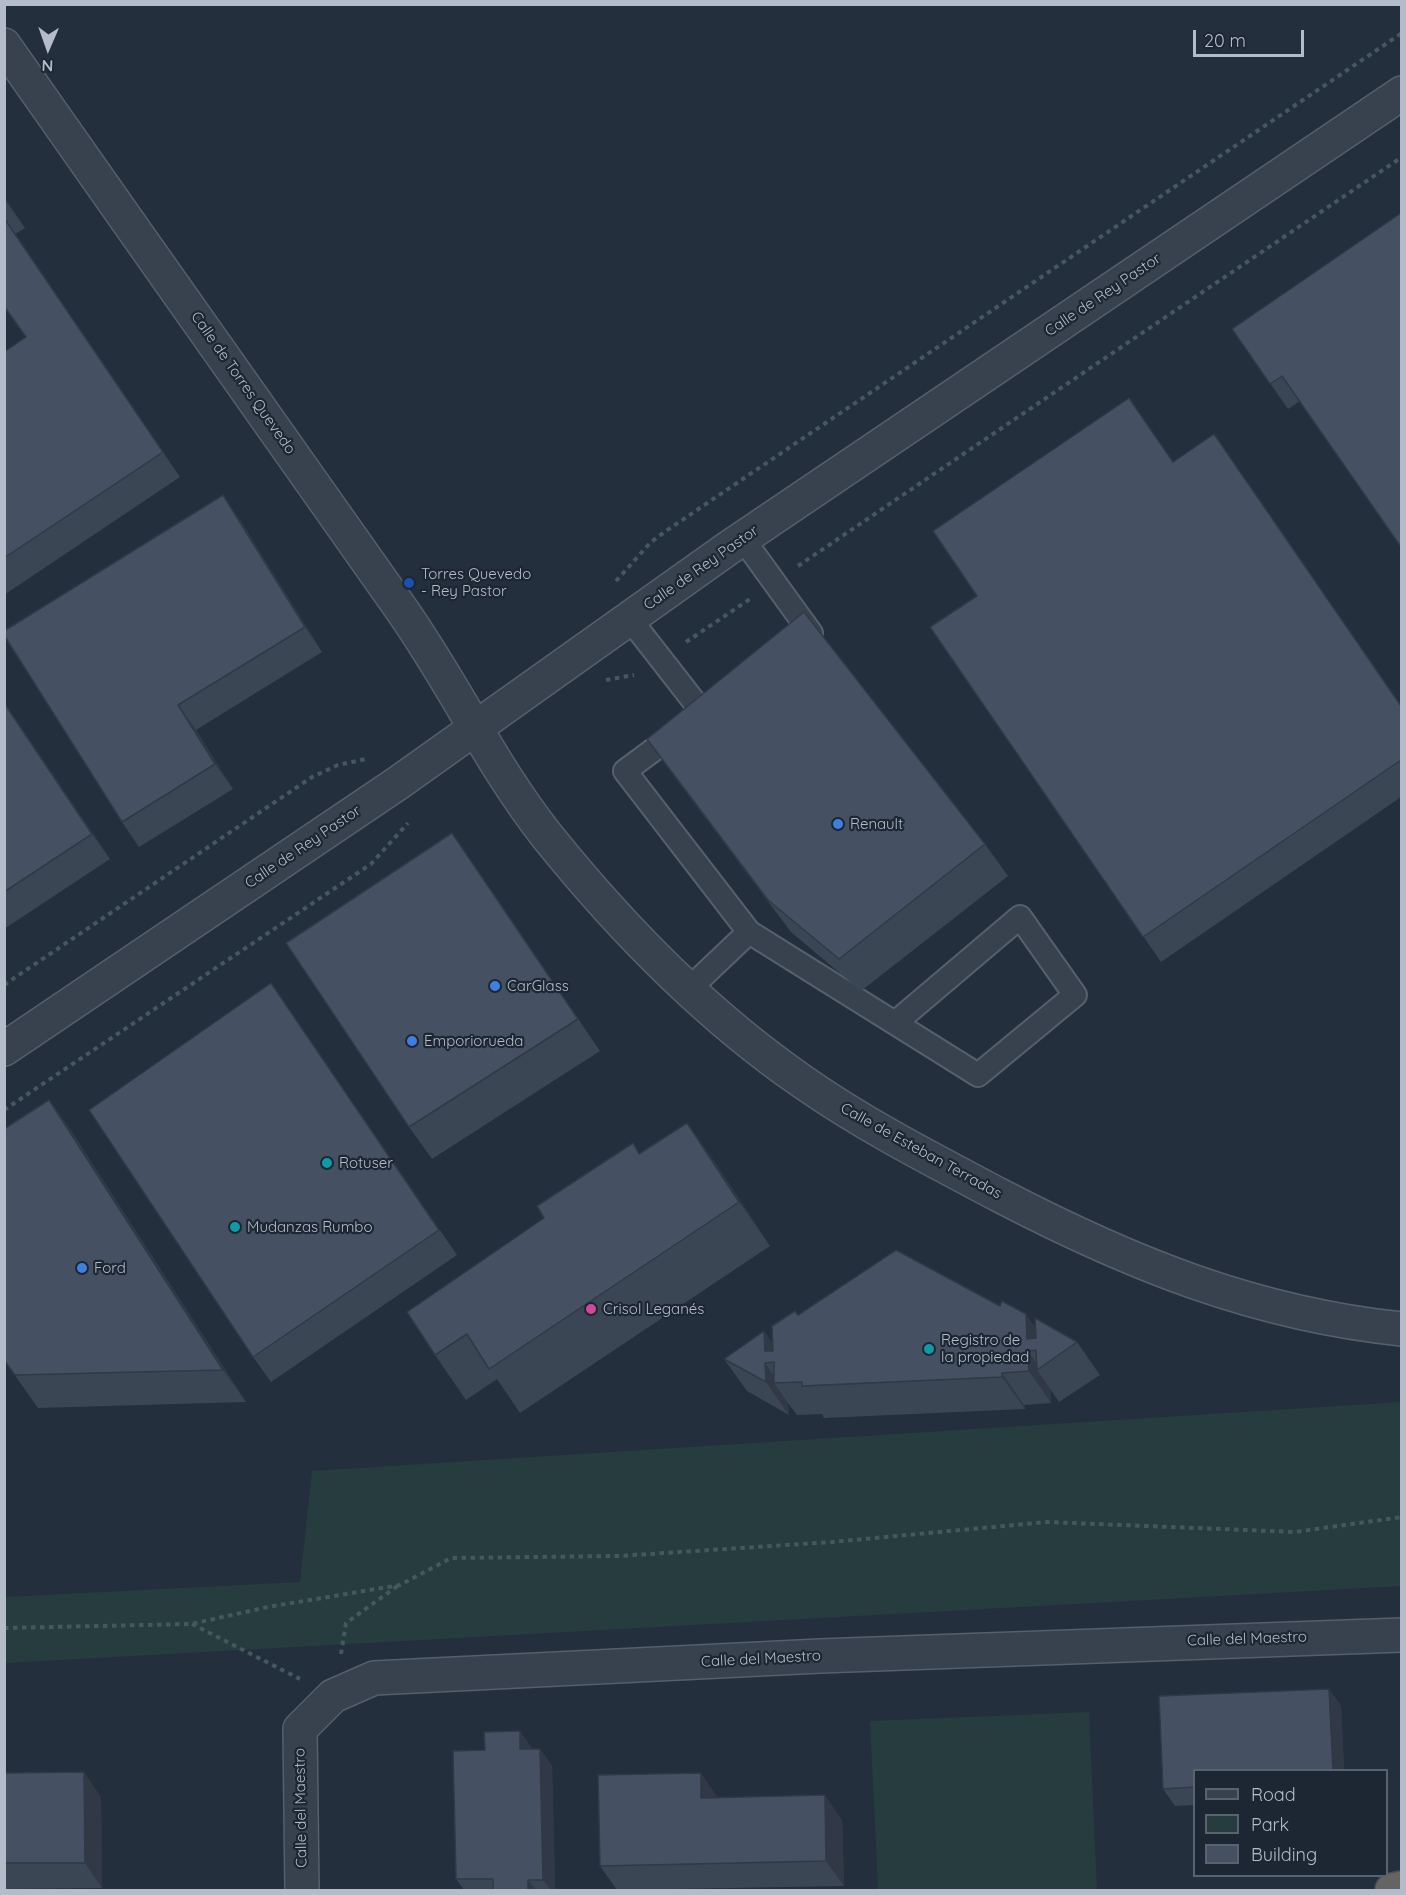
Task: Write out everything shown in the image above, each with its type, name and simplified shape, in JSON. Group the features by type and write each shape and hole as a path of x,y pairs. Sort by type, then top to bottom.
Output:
{"highway":[{"path":"1392,1890 1401,1888"}],"street":[{"name":"Calle de Torres Quevedo","path":"4,45 400,607 475,726"},
{"name":"Calle de Rey Pastor","path":"4,1049 398,783 475,726 743,539 1401,93"},
{"name":"Calle de Esteban Terradas","path":"475,726 545,833 607,904 689,989 729,1025 791,1073 853,1115 902,1144 1089,1242 1162,1272 1258,1303 1354,1324 1401,1329"},
{"name":"Calle del Maestro","path":"302,1890 300,1729 333,1696 374,1678 819,1656 1401,1635"}],"lane":[{"path":"743,539 811,633 784,653"},
{"path":"629,618 661,659 712,706 625,771 749,932 978,1075 1075,995 1020,917 895,1023"},
{"path":"689,989 749,932"}],"path":[{"path":"612,584 651,542 666,531 1401,33"},
{"path":"604,681 632,676 661,659 1401,158"},
{"path":"4,985 312,777 338,765 368,758"},
{"path":"4,1110 371,864 413,819"},
{"path":"191,1624 333,1696 346,1623 400,1585 451,1558 619,1556 832,1542 1047,1522 1295,1532 1401,1517"},
{"path":"4,1628 191,1624 268,1607 400,1585"}],"green space":[{"path":"1401,1402 1401,1586 5,1663 5,1597 300,1582 312,1471"},
{"path":"1089,1712 1097,1890 878,1890 870,1721"}],"building":[{"path":"1401,213 1401,547 1282,376 1270,384 1232,329"},
{"path":"6,221 163,452 4,558 4,352 26,337 4,306 4,223"},
{"path":"1129,398 1173,462 1214,434 1401,706 1401,760 1143,937 930,627 977,596 933,531"},
{"path":"223,495 305,627 178,705 215,764 122,822 4,635 4,631"},
{"name":"Renault","path":"804,612 985,844 839,959 768,900 647,739"},
{"path":"4,703 92,834 4,892"},
{"path":"452,833 578,1019 409,1127 286,943"},
{"path":"271,983 439,1230 253,1357 89,1110"},
{"name":"Ford","path":"49,1100 223,1370 15,1375 4,1360 4,1129"},
{"path":"687,1123 739,1202 489,1369 467,1334 435,1355 407,1312 544,1218 537,1206 633,1143 639,1154"},
{"path":"896,1250 1000,1306 1002,1301 1026,1314 1027,1339 1036,1338 1035,1318 1077,1342 1037,1370 1036,1350 1028,1351 1029,1371 1002,1373 1002,1377 802,1386 802,1382 774,1383 774,1362 765,1363 766,1382 724,1359 764,1331 765,1351 773,1351 772,1326 795,1311 798,1315"},
{"path":"1329,1689 1333,1769 1193,1769 1193,1787 1163,1789 1159,1696"},
{"path":"520,1731 520,1749 540,1749 543,1880 528,1880 528,1890 493,1890 493,1879 456,1879 453,1751 485,1750 484,1732"},
{"path":"84,1772 85,1863 4,1863 4,1773"},
{"path":"701,1773 701,1798 825,1795 826,1861 600,1866 598,1775"}],"place":[{"name":"Torres Quevedo - Rey Pastor","path":"409,583"},
{"name":"Renault","path":"838,824"},
{"name":"CarGlass","path":"495,986"},
{"name":"Emporiorueda","path":"412,1041"},
{"name":"Rotuser","path":"327,1163"},
{"name":"Mudanzas Rumbo","path":"235,1227"},
{"name":"Ford","path":"82,1268"},
{"name":"Crisol Leganés","path":"591,1309"},
{"name":"Registro de la propiedad","path":"929,1349"}]}
